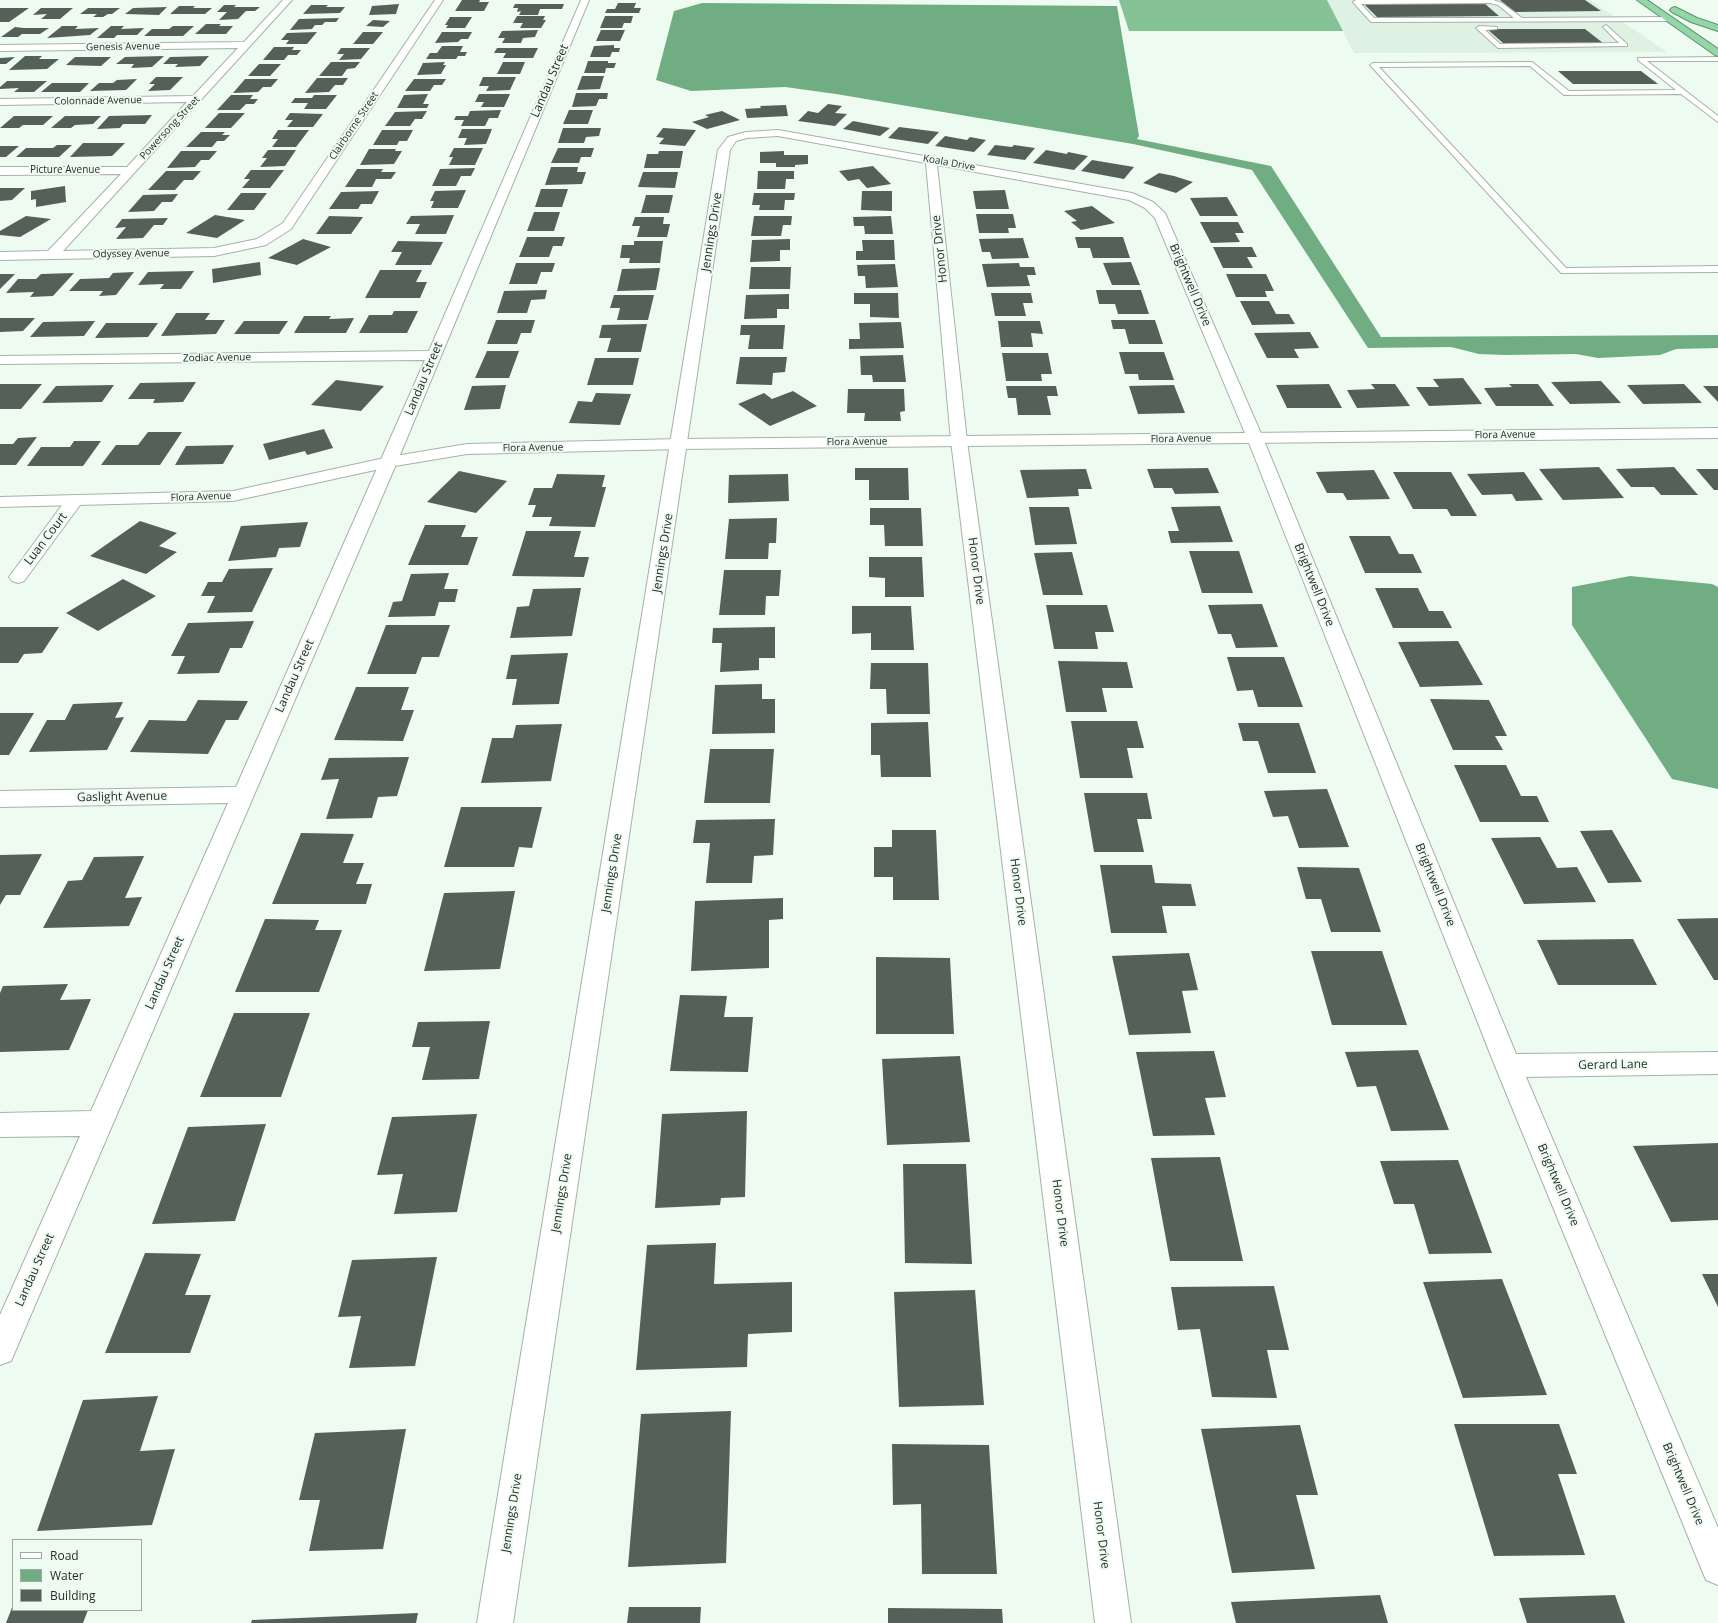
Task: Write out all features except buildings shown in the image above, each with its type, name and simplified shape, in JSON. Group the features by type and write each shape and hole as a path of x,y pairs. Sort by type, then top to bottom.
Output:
{"highway":[{"path":"1641,0 1666,23 1717,39"},
{"path":"1665,4 1694,20 1718,28"},
{"path":"1700,11 1718,23"},
{"path":"1683,29 1718,53"}],"street":[{"name":"Powersong Street","path":"52,255 288,0"},
{"name":"Clairborne Street","path":"261,242 287,226 439,0"},
{"name":"Landau Street","path":"0,1350 389,462 584,0"},
{"name":"Genesis Avenue","path":"0,48 246,45"},
{"name":"Colonnade Avenue","path":"0,102 196,99"},
{"name":"Koala Drive","path":"746,135 778,133 1132,197 1149,205"},
{"name":"Jennings Drive","path":"495,1623 680,444 724,150 732,139 746,135"},
{"name":"Honor Drive","path":"931,160 959,442 1113,1623"},
{"name":"Picture Avenue","path":"0,171 131,170"},
{"name":"Brightwell Drive","path":"1149,205 1161,216 1255,438 1508,1066 1718,1568"},
{"name":"Odyssey Avenue","path":"0,256 214,252 261,242"},
{"name":"Zodiac Avenue","path":"0,360 434,355"},
{"name":"Flora Avenue","path":"0,502 74,502 233,496 389,462 467,450 680,444 1718,433"},
{"name":"Luan Court","path":"18,577 74,502"},
{"name":"Gaslight Avenue","path":"0,799 243,795"},
{"name":"Gerard Lane","path":"1508,1066 1718,1063"},
{"path":"0,1125 100,1123"}],"lane":[{"path":"1520,19 1500,4 1490,1 1356,2 1372,20 1520,19 1666,23"},
{"path":"1598,27 1619,27"},
{"path":"1502,28 1479,28 1498,46 1625,45 1606,27"},
{"path":"1718,59 1640,59 1718,120"},
{"path":"1683,92 1567,93 1532,64 1373,65 1564,271 1718,269"}],"shaded area":[{"path":"1119,0 1327,0 1343,31 1129,31"},
{"path":"1327,0 1590,0 1667,52 1354,53"}],"water":[{"path":"702,3 1117,6 1139,136 1137,139 1271,166 1381,337 1718,335 1718,348 1676,349 1660,355 1598,358 1576,354 1479,354 1451,347 1368,348 1252,170 1133,144 836,94 785,87 691,91 656,80 674,11"},
{"path":"1630,576 1712,584 1718,587 1718,789 1672,779 1572,625 1572,587"}]}
